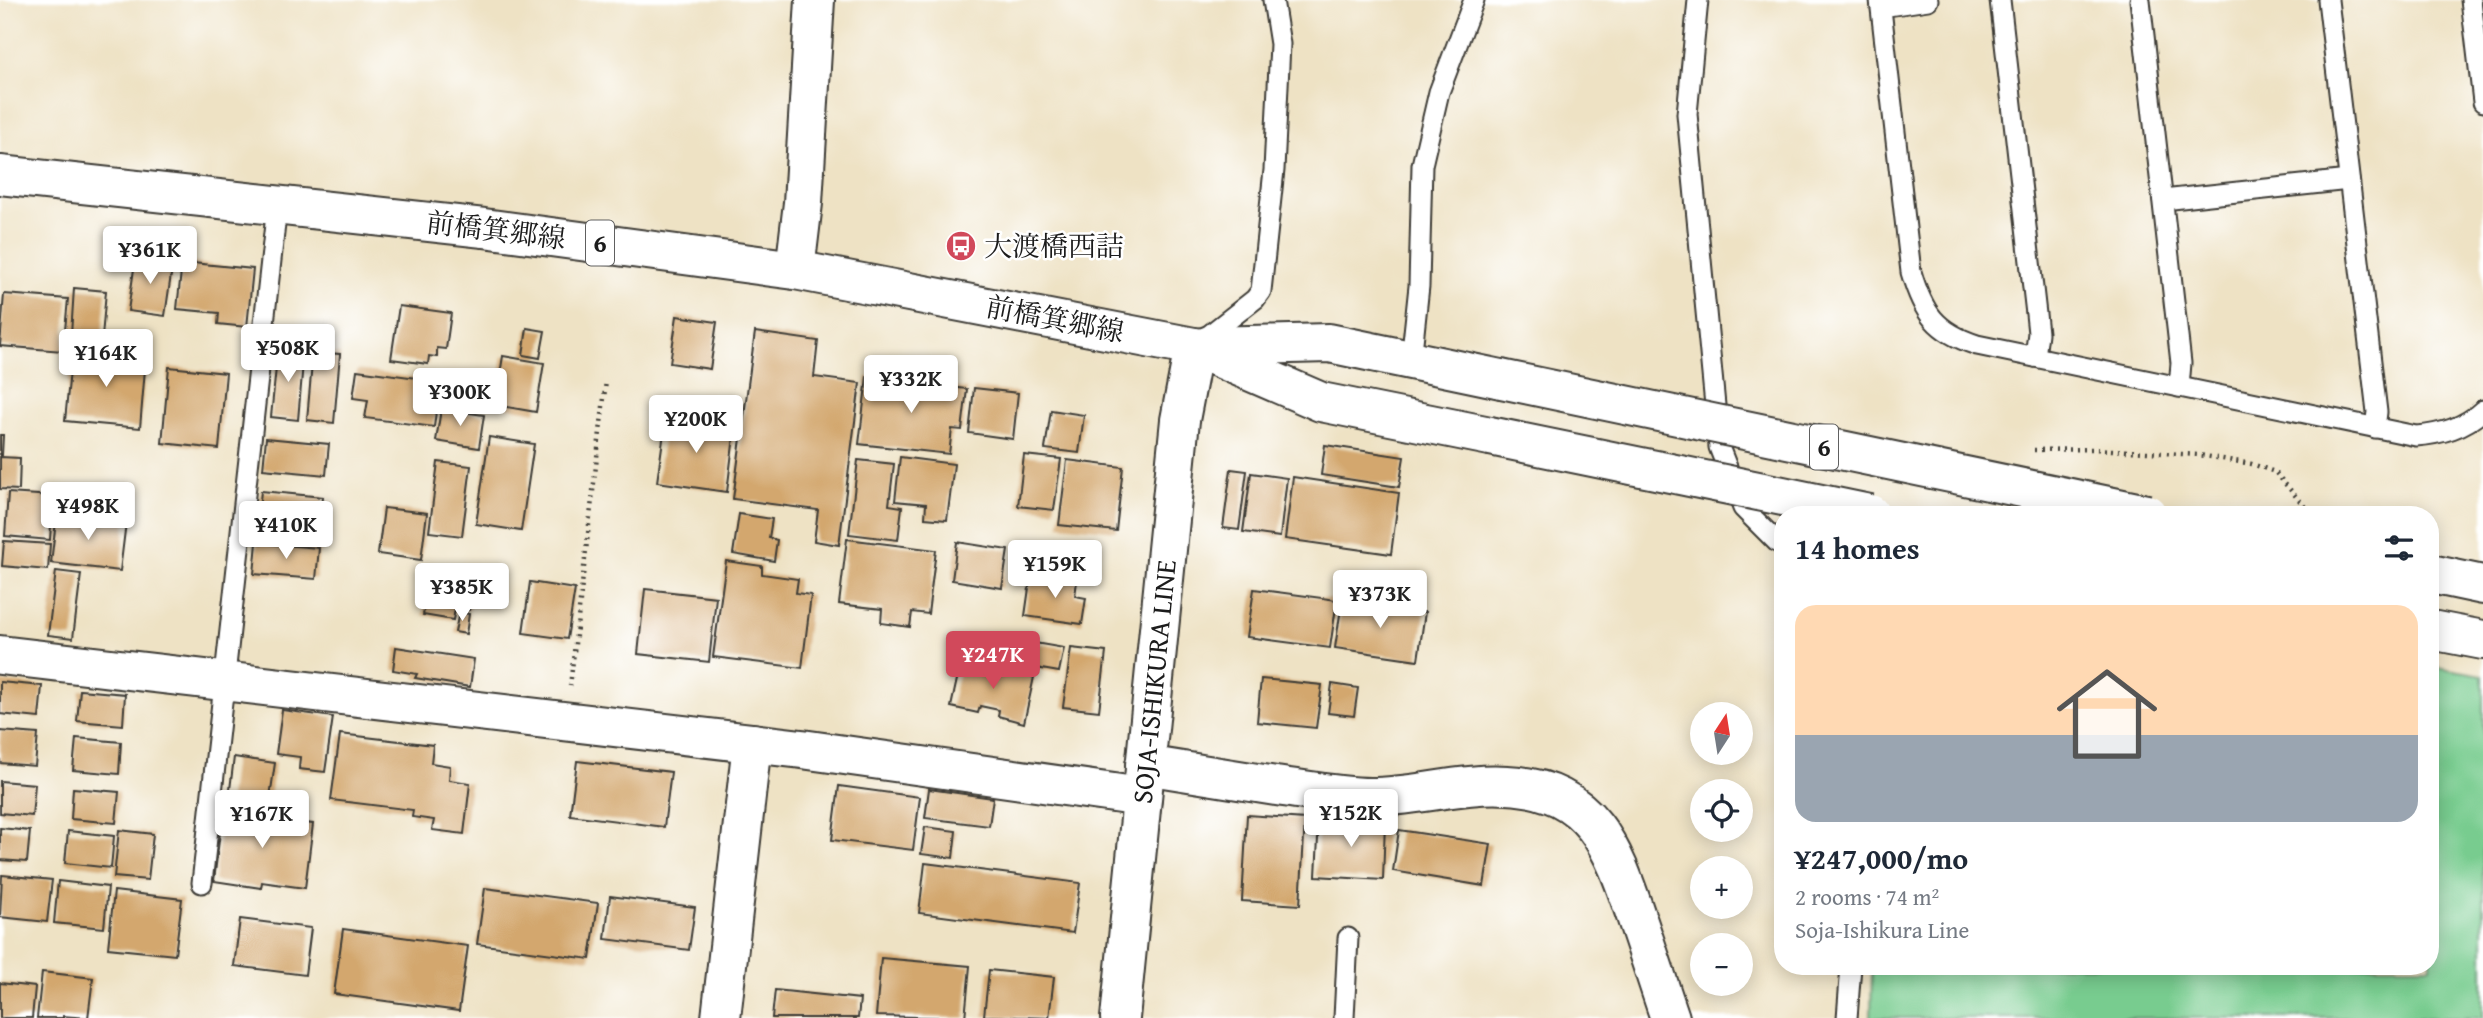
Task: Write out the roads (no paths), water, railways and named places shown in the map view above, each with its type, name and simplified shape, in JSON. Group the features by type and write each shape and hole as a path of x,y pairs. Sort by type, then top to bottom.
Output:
{"main road":[{"path":"795,270 803,203 815,0"},
{"name":"前橋箕郷線","path":"0,175 484,228 795,270 1194,347 1321,402 1831,506"},
{"name":"前橋箕郷線","path":"1194,347 1329,343 2109,506"},
{"name":"SOJA-ISHIKURA LINE","path":"1120,1018 1181,420 1194,347"},
{"path":"2439,576 2483,585"},
{"path":"2439,632 2483,640"},
{"path":"0,655 752,743 1143,781 1343,795 1399,796 1462,787 1508,785 1537,788 1566,801 1591,821 1610,846 1622,873 1670,1018"},
{"path":"721,1018 752,743"}],"lane":[{"path":"1194,347 1255,299 1261,291 1274,170 1280,44 1273,0"},
{"path":"1411,361 1419,286 1422,165 1439,92 1474,0"},
{"path":"1698,0 1686,114 1719,447 1743,508 1774,539"},
{"path":"1928,0 1880,3 1911,272 1925,309 1946,332 1977,345 2416,436 2447,432 2483,410"},
{"path":"2000,0 2038,334 2035,357"},
{"path":"2140,0 2181,363 2179,387"},
{"path":"2328,0 2377,412 2375,428"},
{"path":"2471,0 2483,102"},
{"path":"2162,200 2349,180"},
{"path":"202,883 277,206"},
{"path":"1344,1018 1348,938"},
{"path":"1847,1018 1850,975"}],"place":[{"name":"大渡橋西詰","path":"961,246"}]}
